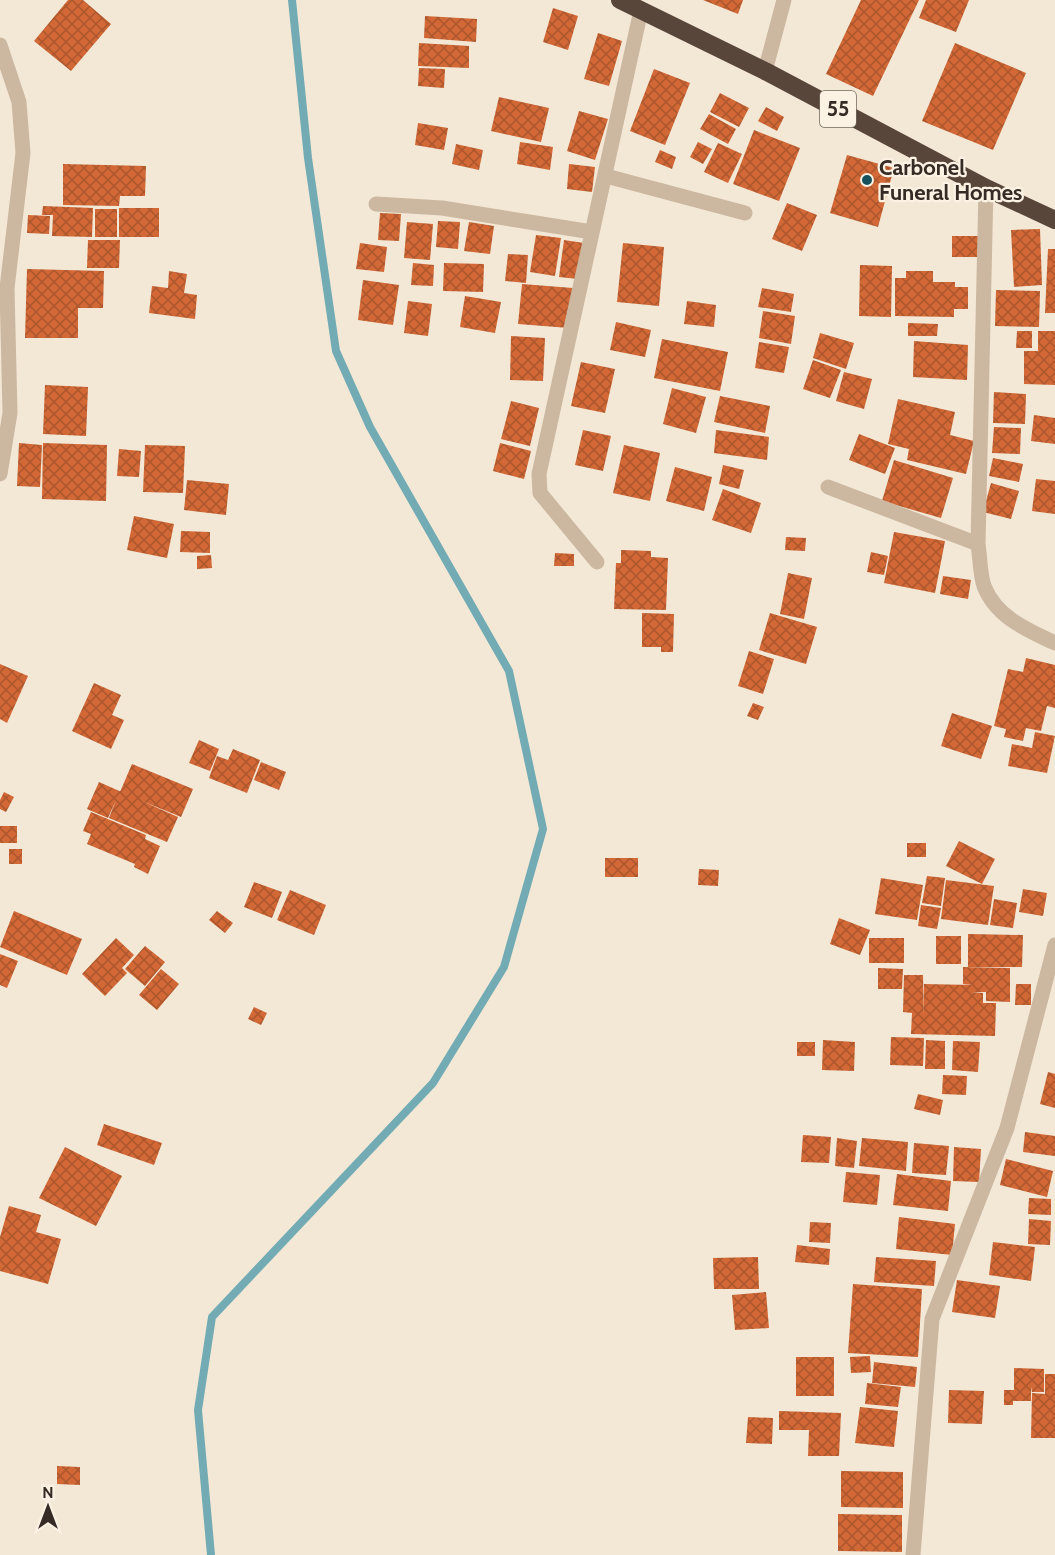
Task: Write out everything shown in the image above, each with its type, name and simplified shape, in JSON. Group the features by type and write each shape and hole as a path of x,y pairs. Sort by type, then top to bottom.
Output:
{"highway":[{"name":"55","path":"620,0 765,71 986,188 1055,220"}],"street":[{"path":"765,71 784,0"},
{"path":"597,562 540,492 539,474 641,10"},
{"path":"0,45 19,102 23,153 7,288 10,413 0,474"},
{"path":"606,176 745,213"},
{"path":"986,188 978,544 984,585 995,604 1013,623 1055,643"},
{"path":"376,204 442,208 592,232"},
{"path":"828,487 978,544"},
{"path":"913,1555 932,1319 1007,1128 1055,945"}],"building":[{"path":"68,0 83,0 111,24 71,71 34,41"},
{"path":"703,0 743,0 738,14"},
{"path":"861,0 919,0 873,96 826,74"},
{"path":"926,0 969,0 956,32 919,18"},
{"path":"553,8 578,16 568,50 543,42"},
{"path":"425,16 477,19 476,42 424,38"},
{"path":"598,33 622,41 609,86 584,79"},
{"path":"419,43 469,46 469,68 418,66"},
{"path":"955,43 1026,73 993,150 922,121"},
{"path":"419,68 445,69 444,88 418,86"},
{"path":"654,69 690,83 665,145 630,131"},
{"path":"720,93 749,108 739,127 710,112"},
{"path":"499,97 549,108 541,142 491,131"},
{"path":"766,107 784,117 777,131 758,121"},
{"path":"579,111 608,119 595,160 567,151"},
{"path":"709,114 736,129 728,144 700,129"},
{"path":"418,123 448,128 444,150 415,145"},
{"path":"754,130 800,148 779,201 733,184"},
{"path":"520,142 553,147 550,170 517,164"},
{"path":"698,142 712,149 703,164 690,157"},
{"path":"718,143 742,154 728,183 704,172"},
{"path":"456,144 483,150 479,170 452,164"},
{"path":"660,150 676,157 672,169 655,162"},
{"path":"847,155 894,168 878,227 830,213"},
{"path":"63,164 146,166 145,196 120,196 119,206 63,205"},
{"path":"569,164 595,167 592,192 567,189"},
{"path":"787,203 817,215 802,251 772,239"},
{"path":"43,206 93,208 92,237 52,236 53,215 42,215"},
{"path":"119,208 159,208 159,237 119,237"},
{"path":"95,209 117,209 117,237 95,237"},
{"path":"380,213 401,214 399,241 378,240"},
{"path":"28,215 50,216 49,234 27,233"},
{"path":"438,221 460,222 458,249 436,247"},
{"path":"407,222 433,224 430,260 404,258"},
{"path":"469,222 494,226 490,254 464,251"},
{"path":"1040,229 1042,285 1014,287 1011,230"},
{"path":"536,235 561,238 555,276 530,272"},
{"path":"952,236 978,236 978,257 952,257"},
{"path":"88,240 120,240 119,268 87,268"},
{"path":"564,240 584,243 578,279 559,277"},
{"path":"360,243 387,247 384,272 356,269"},
{"path":"623,243 664,247 659,306 617,302"},
{"path":"1048,249 1055,249 1055,313 1045,313"},
{"path":"508,254 528,255 526,283 505,281"},
{"path":"413,263 434,265 433,286 411,285"},
{"path":"444,263 484,264 483,292 443,291"},
{"path":"860,265 892,266 891,317 859,316"},
{"path":"27,269 104,271 103,308 78,308 78,338 25,338"},
{"path":"169,271 187,274 184,293 197,295 195,319 149,313 152,286 168,288"},
{"path":"906,271 933,271 933,282 955,282 955,287 968,287 968,309 954,309 954,317 895,316 895,278 906,278"},
{"path":"363,280 399,285 393,325 358,320"},
{"path":"522,284 573,288 569,328 518,324"},
{"path":"762,288 794,294 791,312 758,307"},
{"path":"996,290 1040,291 1039,327 995,326"},
{"path":"465,296 501,302 495,333 460,327"},
{"path":"408,301 432,304 428,336 404,333"},
{"path":"687,301 716,305 714,327 684,324"},
{"path":"763,311 795,316 791,344 759,338"},
{"path":"616,322 651,330 645,357 610,350"},
{"path":"908,323 938,324 937,336 908,336"},
{"path":"1017,331 1032,331 1032,348 1016,348"},
{"path":"1038,331 1055,331 1055,385 1024,384 1024,351 1038,351"},
{"path":"820,333 854,343 846,369 813,358"},
{"path":"511,336 545,338 543,381 510,380"},
{"path":"662,339 728,352 720,391 654,378"},
{"path":"914,341 968,345 967,380 913,377"},
{"path":"759,342 789,347 784,373 755,368"},
{"path":"813,360 841,370 830,398 803,389"},
{"path":"581,362 615,369 605,413 571,406"},
{"path":"844,372 872,379 864,409 836,401"},
{"path":"45,385 88,387 86,436 43,434"},
{"path":"672,388 706,397 696,433 663,424"},
{"path":"994,392 1026,394 1025,424 993,423"},
{"path":"720,396 770,406 765,433 714,422"},
{"path":"898,399 955,412 950,435 974,441 966,474 907,460 909,449 888,444"},
{"path":"511,401 539,408 530,446 501,439"},
{"path":"1034,415 1055,418 1055,444 1031,441"},
{"path":"994,427 1021,428 1020,454 992,453"},
{"path":"583,430 611,436 603,471 575,465"},
{"path":"716,430 769,437 767,460 714,453"},
{"path":"859,434 895,448 885,474 849,460"},
{"path":"19,443 42,445 40,487 17,486"},
{"path":"43,443 107,445 106,501 42,499"},
{"path":"500,443 531,451 524,479 493,471"},
{"path":"145,445 185,446 183,493 143,492"},
{"path":"624,445 660,453 650,501 613,493"},
{"path":"119,449 141,451 139,477 117,476"},
{"path":"993,458 1023,464 1019,482 989,476"},
{"path":"894,460 953,478 941,518 882,501"},
{"path":"723,465 744,470 739,489 719,484"},
{"path":"675,467 712,477 704,511 666,501"},
{"path":"1036,479 1055,481 1055,514 1032,511"},
{"path":"187,480 229,484 226,515 184,510"},
{"path":"991,483 1019,491 1011,519 983,512"},
{"path":"723,489 761,503 751,533 712,520"},
{"path":"134,516 174,524 167,558 127,550"},
{"path":"181,531 210,532 210,553 180,552"},
{"path":"894,532 945,541 935,593 884,583"},
{"path":"786,537 806,538 805,551 785,550"},
{"path":"621,550 651,551 651,557 668,558 666,610 614,609 616,563 621,563"},
{"path":"871,552 888,556 884,575 867,572"},
{"path":"555,553 574,554 574,566 554,566"},
{"path":"211,555 212,568 197,569 197,556"},
{"path":"788,573 812,578 804,619 780,614"},
{"path":"943,576 971,580 968,599 940,594"},
{"path":"642,613 674,614 673,652 661,652 661,647 642,647"},
{"path":"770,613 817,627 806,664 759,650"},
{"path":"749,651 774,659 763,694 738,686"},
{"path":"1026,658 1055,665 1055,708 1047,706 1041,731 1026,728 1023,741 1004,737 1006,729 994,726 1008,669 1023,672"},
{"path":"0,664 28,676 7,723 0,719"},
{"path":"94,683 121,695 112,715 124,720 111,749 72,731"},
{"path":"753,703 764,707 758,720 747,716"},
{"path":"952,713 992,726 981,759 941,746"},
{"path":"1035,732 1055,736 1047,773 1008,766 1012,744 1032,748"},
{"path":"199,740 219,749 210,771 189,763"},
{"path":"233,749 260,760 247,793 209,778 217,756 228,760"},
{"path":"261,762 286,772 279,790 254,780"},
{"path":"132,764 193,789 181,817 120,792"},
{"path":"99,782 178,817 167,842 109,818 116,800 108,818 87,809"},
{"path":"4,792 14,797 6,812 0,809 0,800"},
{"path":"91,812 146,835 145,839 160,846 148,874 134,867 135,864 87,844 91,834 83,831"},
{"path":"0,826 17,826 17,843 0,843"},
{"path":"959,841 995,859 982,884 946,866"},
{"path":"907,843 926,843 926,857 907,857"},
{"path":"9,849 22,849 22,864 9,864"},
{"path":"605,858 638,858 638,877 605,877"},
{"path":"699,869 719,870 718,886 698,885"},
{"path":"927,876 945,878 941,906 922,903"},
{"path":"881,878 923,885 917,920 875,914"},
{"path":"946,880 994,886 988,925 941,919"},
{"path":"254,882 282,892 272,918 244,907"},
{"path":"1023,889 1047,893 1043,916 1019,912"},
{"path":"290,890 326,905 314,935 277,920"},
{"path":"994,899 1017,903 1013,928 990,925"},
{"path":"921,905 941,908 937,929 918,926"},
{"path":"14,911 82,939 67,975 0,947"},
{"path":"217,911 233,923 225,933 209,920"},
{"path":"839,918 870,930 860,955 830,944"},
{"path":"968,934 1023,935 1022,967 968,967"},
{"path":"936,936 961,936 961,964 936,964"},
{"path":"116,938 134,955 122,968 127,973 105,996 82,974"},
{"path":"869,938 904,938 904,963 869,963"},
{"path":"145,946 165,962 145,986 125,969"},
{"path":"0,954 18,961 7,988 0,985"},
{"path":"963,967 1010,968 1010,1002 986,1001 986,992 972,992 983,993 983,1003 996,1003 995,1036 911,1034 912,1013 903,1012 904,975 923,975 924,1015 924,984 973,985 963,984"},
{"path":"878,968 903,969 902,989 878,989"},
{"path":"161,969 179,984 157,1010 139,995"},
{"path":"1016,984 1031,984 1031,1005 1015,1005"},
{"path":"254,1007 267,1013 261,1025 248,1019"},
{"path":"891,1037 924,1038 923,1066 890,1065"},
{"path":"823,1040 855,1042 854,1071 822,1070"},
{"path":"926,1040 945,1041 945,1069 925,1069"},
{"path":"953,1041 980,1042 978,1072 952,1070"},
{"path":"797,1042 815,1042 815,1056 797,1056"},
{"path":"1048,1072 1055,1074 1055,1108 1040,1104"},
{"path":"943,1075 967,1076 966,1095 942,1094"},
{"path":"918,1094 943,1100 940,1115 914,1109"},
{"path":"104,1124 162,1143 154,1165 97,1145"},
{"path":"1025,1132 1055,1136 1055,1156 1023,1152"},
{"path":"803,1135 831,1137 829,1163 801,1162"},
{"path":"837,1138 857,1141 854,1168 835,1166"},
{"path":"862,1138 908,1142 906,1171 859,1166"},
{"path":"914,1143 949,1146 946,1175 912,1173"},
{"path":"65,1147 122,1176 96,1226 39,1198"},
{"path":"954,1147 981,1149 979,1182 953,1181"},
{"path":"1006,1159 1053,1171 1047,1197 1000,1185"},
{"path":"846,1172 880,1175 877,1205 843,1202"},
{"path":"897,1174 951,1181 948,1211 893,1205"},
{"path":"1029,1198 1051,1199 1051,1215 1028,1214"},
{"path":"9,1206 41,1215 36,1232 61,1239 48,1284 0,1271 0,1237"},
{"path":"899,1217 955,1224 952,1255 896,1249"},
{"path":"1029,1219 1051,1221 1050,1245 1028,1244"},
{"path":"810,1222 831,1223 830,1243 809,1242"},
{"path":"993,1242 1035,1247 1031,1281 989,1275"},
{"path":"797,1245 830,1249 829,1265 795,1262"},
{"path":"758,1257 759,1289 714,1289 713,1258"},
{"path":"876,1257 936,1261 934,1286 874,1282"},
{"path":"957,1280 1000,1286 995,1318 952,1312"},
{"path":"853,1284 922,1289 918,1357 848,1353"},
{"path":"766,1292 769,1328 735,1330 732,1295"},
{"path":"870,1356 871,1372 851,1373 850,1357"},
{"path":"796,1357 834,1357 834,1396 796,1396"},
{"path":"874,1362 917,1367 915,1387 872,1383"},
{"path":"1014,1368 1044,1369 1044,1392 1032,1392 1031,1387 1031,1401 1013,1401 1013,1405 1004,1405 1004,1390 1014,1390"},
{"path":"1045,1374 1055,1374 1055,1438 1031,1438 1032,1393 1045,1394"},
{"path":"867,1383 901,1387 898,1407 865,1404"},
{"path":"949,1390 984,1391 982,1424 948,1423"},
{"path":"860,1407 898,1411 894,1447 855,1443"},
{"path":"779,1411 841,1413 839,1456 808,1456 809,1430 779,1430"},
{"path":"748,1417 773,1418 772,1444 746,1443"},
{"path":"57,1466 80,1467 80,1485 57,1484"},
{"path":"841,1471 903,1472 903,1508 841,1507"},
{"path":"838,1514 902,1515 902,1552 838,1551"}],"waterway":[{"path":"211,1555 198,1410 212,1317 433,1083 504,967 543,829 509,671 370,427 336,351 308,158 292,0"}],"place":[{"name":"Carbonel Funeral Homes","path":"867,180"}]}
